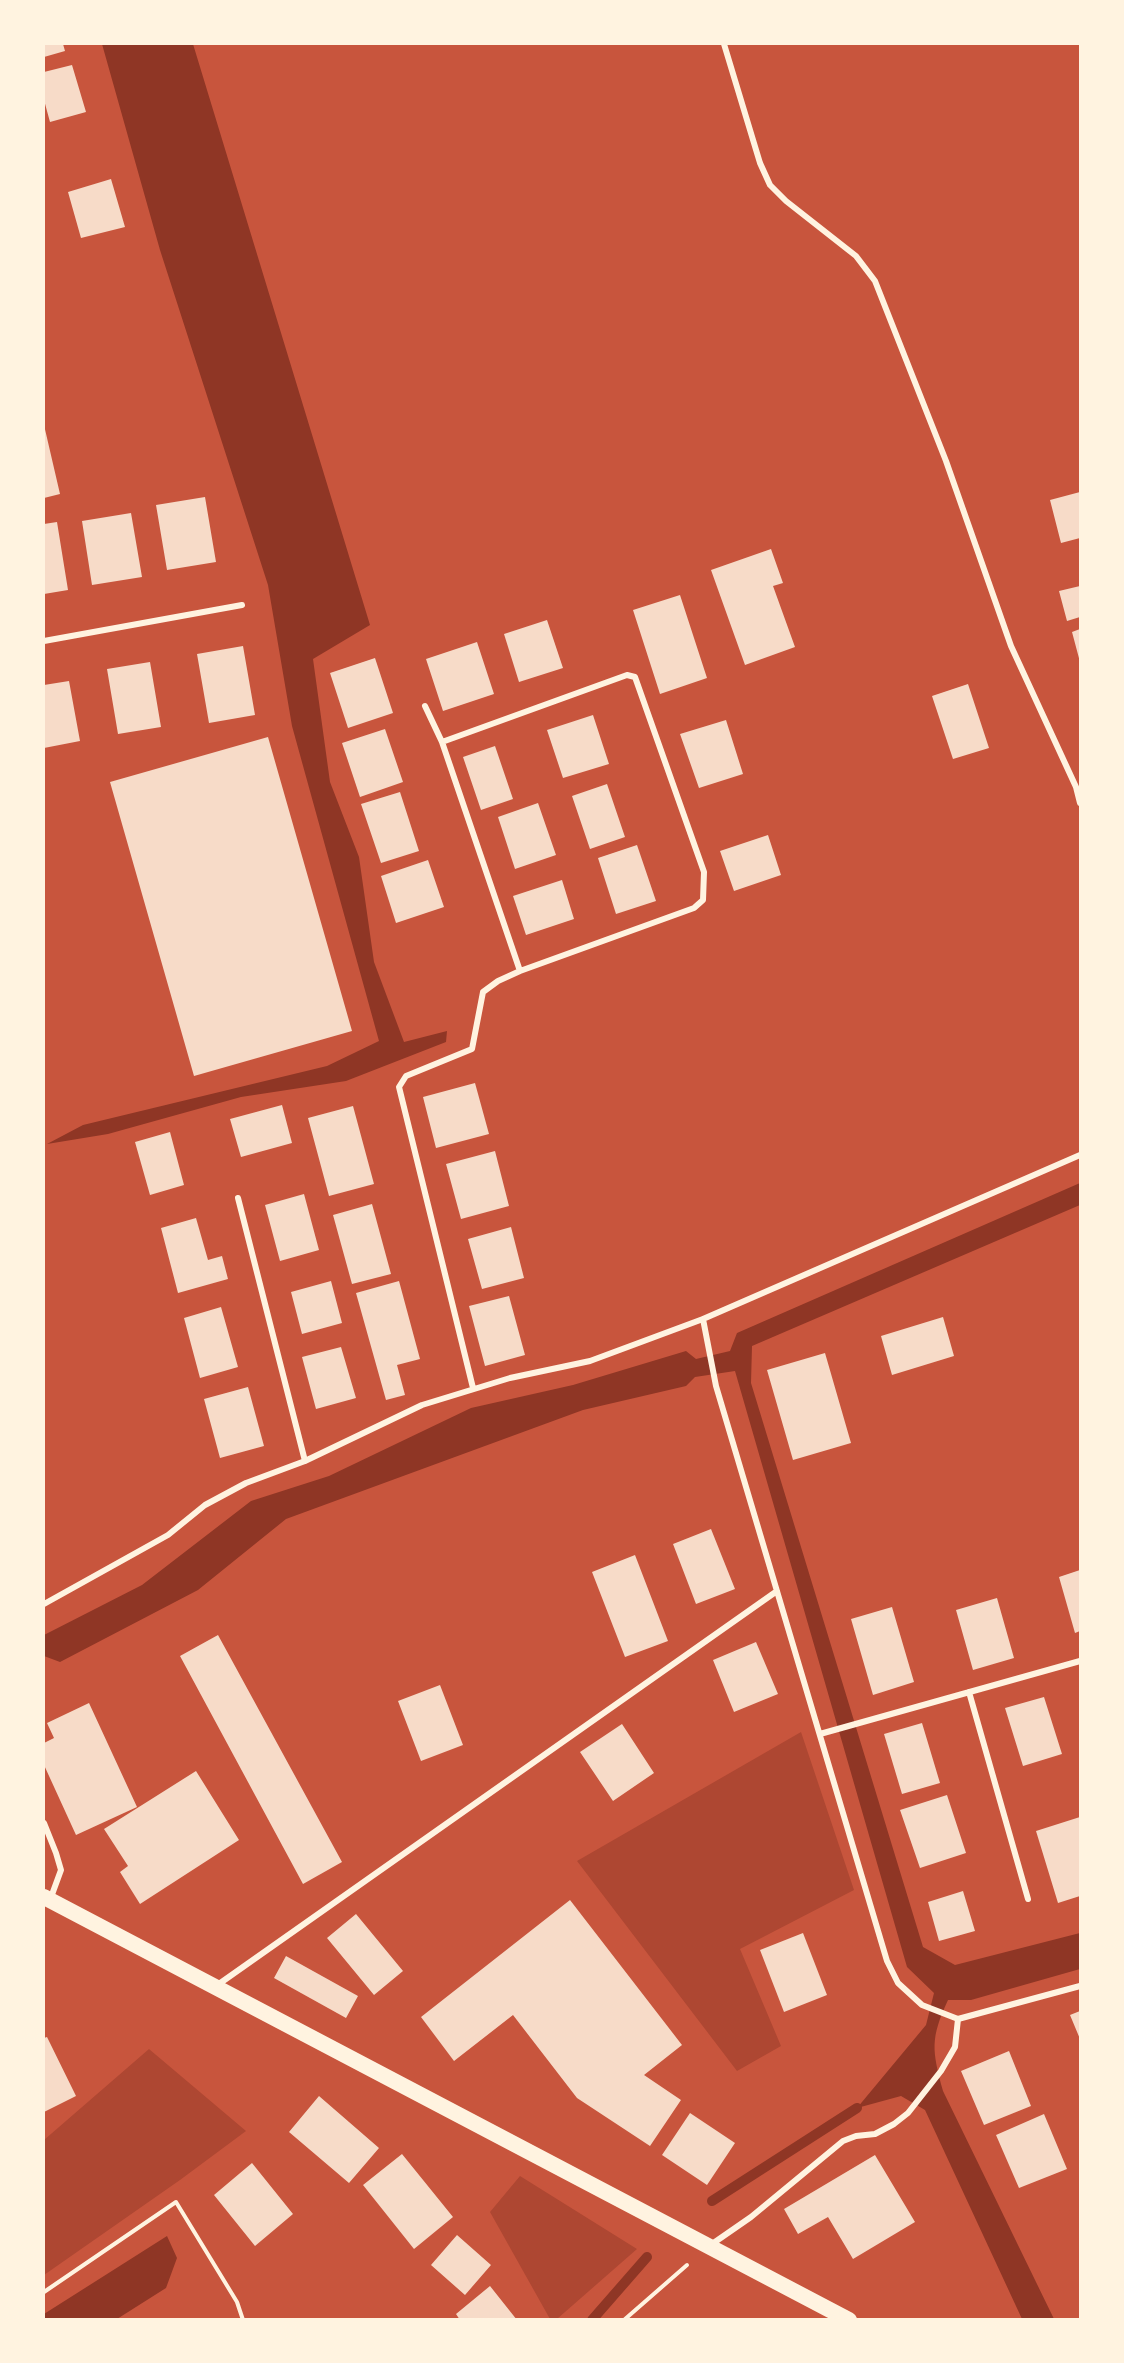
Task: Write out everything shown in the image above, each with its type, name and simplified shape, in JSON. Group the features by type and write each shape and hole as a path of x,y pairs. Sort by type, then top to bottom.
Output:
{"highway":[{"path":"46,1899 849,2319"}],"street":[{"path":"724,44 760,163 771,185 786,201 856,255 875,281 946,460 1011,646 1076,787 1080,803"},
{"path":"44,641 242,605"},
{"path":"442,742 627,675 635,677 704,872 703,900 694,908 498,981 483,992 472,1049 406,1076 399,1087 473,1388"},
{"path":"425,706 442,742 520,971"},
{"path":"44,1604 168,1535 205,1505 246,1483 305,1461 422,1405 510,1378 590,1361 703,1319 1080,1155"},
{"path":"238,1198 305,1461"},
{"path":"703,1319 716,1386 887,1961 898,1983 922,2005 958,2019 1080,1986"},
{"path":"214,1987 777,1591"},
{"path":"820,1734 1080,1661"},
{"path":"969,1692 1028,1899"},
{"path":"44,1823 61,1870 46,1899"},
{"path":"709,2246 751,2217 843,2141 856,2136 875,2134 908,2113 941,2071 955,2047 958,2019"}],"path":[{"path":"44,2292 176,2202 237,2301 243,2319"},
{"path":"624,2319 709,2246"}],"shaded area":[{"path":"102,44 193,44 370,625 313,659 330,782 359,857 374,962 404,1042 447,1031 446,1042 346,1081 241,1097 108,1134 47,1144 83,1125 327,1066 379,1041 292,726 268,585 160,250"},
{"path":"1080,1183 1080,1205 752,1346 751,1383 923,1947 955,1965 1080,1933 1080,1969 971,2000 948,2000 938,2025 935,2045 943,2091 1054,2319 1022,2319 925,2110 901,2096 857,2108 926,2025 934,1993 907,1967 735,1371 695,1377 686,1386 583,1410 286,1519 198,1590 60,1662 44,1656 44,1635 142,1585 251,1501 329,1476 471,1408 573,1385 686,1351 696,1359 730,1351 737,1333"},
{"path":"801,1732 854,1890 740,1949 781,2046 737,2071 577,1861"},
{"path":"149,2049 246,2131 44,2275 44,2140"},
{"path":"520,2176 637,2249 557,2319 550,2319 490,2212"},
{"path":"167,2236 177,2258 166,2288 117,2319 44,2319 44,2314"}],"building":[{"path":"44,44 63,44 65,51 44,57"},
{"path":"72,65 86,112 50,122 44,100 44,72"},
{"path":"111,179 125,227 81,238 68,192"},
{"path":"44,425 60,494 44,498"},
{"path":"1080,492 1080,538 1061,543 1050,500"},
{"path":"205,497 216,562 167,570 156,505"},
{"path":"131,513 142,577 92,585 82,521"},
{"path":"57,522 68,590 44,594 44,524"},
{"path":"771,549 783,583 773,586 795,647 745,665 711,570"},
{"path":"1080,586 1080,617 1067,621 1059,591"},
{"path":"680,595 707,678 660,694 633,610"},
{"path":"547,620 563,668 519,682 504,634"},
{"path":"1080,629 1080,662 1072,632"},
{"path":"477,642 494,694 443,711 426,659"},
{"path":"243,646 255,715 209,723 197,654"},
{"path":"375,658 393,713 348,728 330,673"},
{"path":"150,662 161,727 118,734 107,669"},
{"path":"69,681 80,741 44,748 44,685"},
{"path":"968,684 989,748 953,759 932,696"},
{"path":"593,715 609,764 563,778 547,730"},
{"path":"726,720 743,774 699,788 680,734"},
{"path":"385,729 403,782 360,797 342,743"},
{"path":"268,737 352,1031 194,1076 110,782"},
{"path":"495,746 513,799 481,810 463,757"},
{"path":"607,784 625,837 590,849 572,796"},
{"path":"400,792 419,851 381,863 361,804"},
{"path":"538,803 556,855 515,869 498,817"},
{"path":"768,835 781,875 734,891 720,851"},
{"path":"637,845 656,901 616,914 598,858"},
{"path":"428,860 444,907 396,923 381,876"},
{"path":"562,880 574,919 526,935 513,896"},
{"path":"475,1083 489,1134 436,1148 423,1097"},
{"path":"282,1105 292,1143 241,1157 230,1119"},
{"path":"353,1106 374,1184 329,1196 308,1118"},
{"path":"170,1132 184,1185 150,1195 135,1142"},
{"path":"495,1151 509,1206 461,1219 446,1164"},
{"path":"304,1194 319,1250 280,1261 265,1205"},
{"path":"372,1204 391,1274 352,1284 333,1215"},
{"path":"196,1218 208,1260 222,1256 228,1279 178,1293 161,1228"},
{"path":"511,1227 524,1278 482,1289 468,1239"},
{"path":"331,1281 342,1323 302,1334 291,1292"},
{"path":"399,1281 420,1359 397,1365 405,1395 386,1400 356,1293"},
{"path":"509,1296 525,1355 485,1366 469,1306"},
{"path":"221,1307 238,1367 200,1378 184,1318"},
{"path":"943,1317 954,1356 892,1375 881,1336"},
{"path":"341,1347 356,1398 316,1409 302,1357"},
{"path":"825,1353 851,1443 793,1460 767,1370"},
{"path":"248,1387 264,1446 220,1458 204,1399"},
{"path":"711,1529 735,1589 696,1604 673,1544"},
{"path":"635,1555 668,1641 625,1657 592,1572"},
{"path":"1080,1570 1080,1631 1075,1633 1059,1577"},
{"path":"997,1598 1014,1658 973,1670 956,1610"},
{"path":"892,1607 914,1682 873,1695 851,1619"},
{"path":"218,1635 342,1862 303,1884 180,1656"},
{"path":"756,1642 778,1694 734,1712 713,1660"},
{"path":"440,1685 463,1745 421,1761 398,1701"},
{"path":"1044,1697 1062,1754 1023,1766 1005,1708"},
{"path":"89,1703 137,1807 76,1835 44,1765 44,1743 54,1738 47,1723"},
{"path":"922,1723 940,1783 902,1794 884,1734"},
{"path":"622,1724 654,1773 613,1801 580,1752"},
{"path":"196,1771 239,1840 140,1904 120,1872 128,1866 104,1829"},
{"path":"947,1795 966,1853 920,1868 900,1810"},
{"path":"1080,1817 1080,1896 1058,1903 1036,1831"},
{"path":"963,1891 975,1931 939,1941 928,1902"},
{"path":"570,1900 682,2045 644,2075 681,2100 650,2146 577,2098 513,2015 454,2061 421,2017"},
{"path":"356,1914 403,1971 374,1995 327,1938"},
{"path":"803,1933 827,1995 784,2012 760,1950"},
{"path":"286,1956 358,1996 346,2018 274,1978"},
{"path":"1080,2011 1080,2039 1070,2015"},
{"path":"47,2037 76,2096 44,2112 44,2038"},
{"path":"1009,2051 1031,2106 984,2125 961,2071"},
{"path":"319,2096 379,2148 349,2183 289,2132"},
{"path":"690,2113 735,2143 707,2185 662,2155"},
{"path":"1044,2114 1067,2169 1019,2188 996,2135"},
{"path":"402,2154 453,2217 414,2249 363,2185"},
{"path":"875,2155 915,2222 853,2259 828,2217 798,2234 784,2209"},
{"path":"252,2163 293,2214 255,2246 214,2195"},
{"path":"457,2235 491,2265 465,2295 431,2265"},
{"path":"490,2286 517,2320 460,2320 456,2314"}],"waterway":[{"path":"712,2201 857,2108"},
{"path":"592,2320 647,2257"}]}
